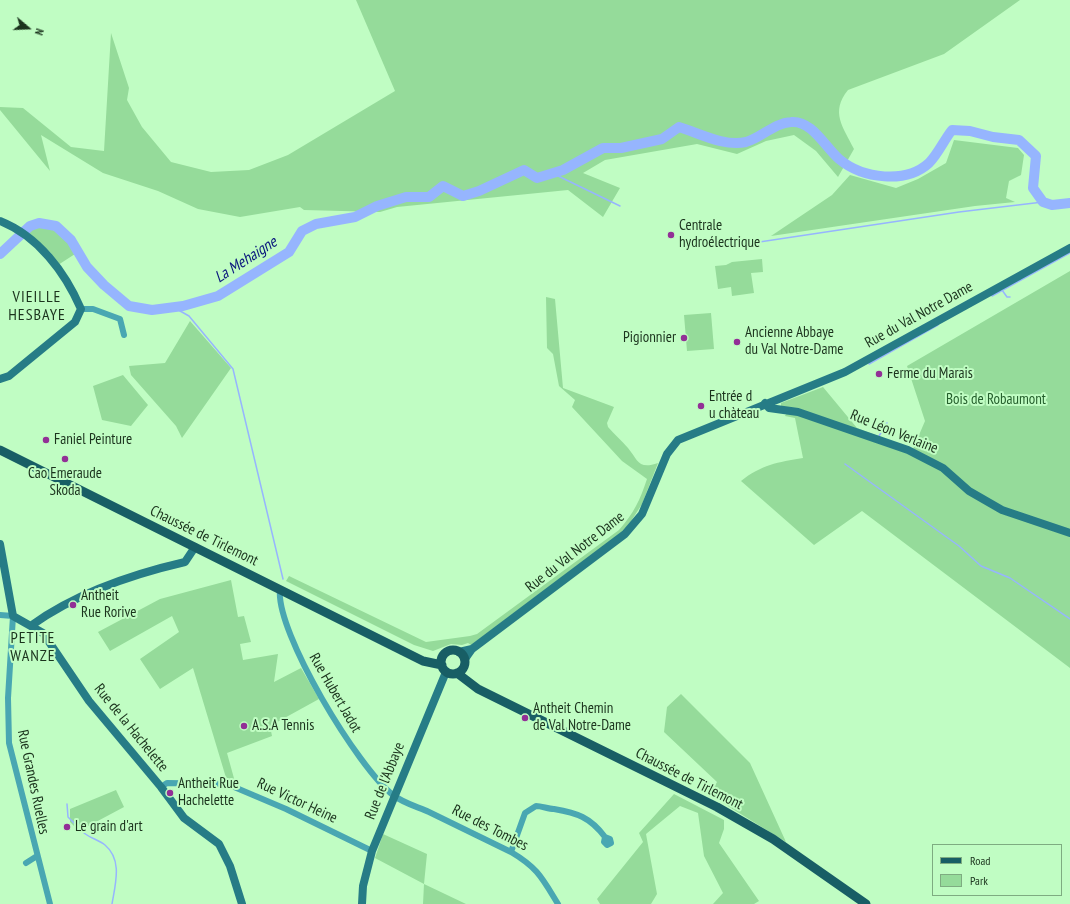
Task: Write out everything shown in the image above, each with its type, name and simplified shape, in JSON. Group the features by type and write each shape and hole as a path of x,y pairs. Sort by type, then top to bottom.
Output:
{"main road":[{"name":"Chaussée de Tirlemont","path":"0,450 395,647 444,664 478,689 717,807 773,839 866,904"},
{"name":"Chaussée de Tirlemont","path":"444,664 450,650 463,659 490,694"},
{"path":"457,673 463,659"}],"street":[{"path":"0,221 15,227 30,238 50,258 81,309"},
{"name":"Rue du Val Notre Dame","path":"463,659 472,649 625,534 642,514 667,454 678,440 765,403 845,372 1070,248"},
{"path":"81,309 93,308 120,319 124,335"},
{"path":"0,379 9,376 75,322 81,309"},
{"name":"Rue Léon Verlaine","path":"765,403 770,408 798,412 908,450 938,465 969,491 1002,510 1070,534"},
{"path":"0,544 13,616 0,615"},
{"path":"32,625 46,614 121,580 185,562 195,547"},
{"name":"Rue Hubert Jadot","path":"280,589 279,599 291,640 307,671 346,739 374,777 394,796"},
{"name":"Rue de la Hachelette","path":"13,616 32,625 43,633 89,701 161,787 184,818 219,844 230,866 242,904"},
{"name":"Rue Grandes Ruelles","path":"13,616 8,698 9,743 50,904"},
{"name":"Rue de l'Abbaye","path":"362,904 363,886 372,851 444,664"},
{"name":"Rue Victor Heine","path":"161,787 167,783 227,784 286,809 372,851"},
{"name":"Rue des Tombes","path":"394,796 511,852 529,863 542,877 558,904"},
{"path":"511,852 525,813 536,806 567,810 580,814 598,827 605,837"},
{"path":"26,863 37,856"}],"green space":[{"path":"356,0 1020,0 944,54 848,90 840,105 839,113 840,120 854,149 838,177 816,151 794,135 766,141 737,154 697,144 605,160 583,173 620,188 603,217 568,190 397,207 380,212 304,210 300,207 240,217 198,209 158,191 103,173 41,135 50,171 0,110 0,107 23,108 71,147 104,151 111,33 129,88 127,100 142,127 171,162 211,172 249,170 288,155 395,91"},
{"path":"954,140 1018,148 1024,155 1021,175 1009,181 1006,198 1015,202 975,206 771,236 832,195 850,175 896,188 918,179 946,163"},
{"path":"40,226 61,235 75,254 58,265 51,253 28,232"},
{"path":"762,259 763,272 751,273 754,293 732,296 731,287 718,289 715,266 726,265 732,262"},
{"name":"Bois de Robaumont","path":"1070,271 1070,668 862,511 814,545 741,481 756,471 770,465 803,458 795,418 785,416 789,408 781,406 781,403 823,387 857,428 913,449 925,421 907,366"},
{"path":"546,297 555,299 563,388 614,407 607,423 608,427 628,448 639,463 651,465 658,463 642,504 626,529 471,645 468,643 462,645 451,644 433,651 414,645 286,581 289,576 426,642 470,636 477,634 619,530 629,518 636,506 647,479 622,461 572,407 575,400 559,386 553,354 547,348"},
{"path":"711,313 714,349 687,351 684,315"},
{"path":"190,321 231,368 182,438 176,426 131,375 129,366 165,363"},
{"path":"123,375 148,405 131,426 102,420 93,386"},
{"path":"231,580 238,617 244,616 251,642 240,644 243,660 278,654 274,682 301,668 319,699 270,726 272,736 227,753 235,782 227,781 193,668 160,689 140,659 179,632 172,616 110,651 98,632 160,599"},
{"path":"681,694 750,763 786,842 710,795 717,782 664,732 667,707"},
{"path":"116,790 124,807 79,831 70,822 70,809"},
{"path":"674,794 724,820 724,829 719,843 759,901 754,904 713,904 723,893 704,856 698,813 680,806 646,834 657,894 651,904 600,904 597,899 643,842 639,833"},
{"path":"383,834 427,854 424,884 375,858"},
{"path":"424,884 466,904 423,904"}],"waterway":[{"name":"La Mehaigne","path":"0,254 30,226 39,223 56,226 71,240 87,267 104,285 129,306 152,310 183,306 218,296 289,252 302,231 316,224 355,217 377,206 406,197 429,197 443,186 463,196 479,191 524,170 537,178 563,170 603,148 621,148 662,139 679,127 712,139 729,143 738,143 752,140 785,123 799,123 805,125 818,135 834,154 849,166 872,175 884,176 897,176 920,170 929,163 952,130 970,131 993,137 1019,140 1036,156 1033,188 1043,202 1052,205 1070,203"},
{"path":"552,173 620,206"},
{"path":"690,243 746,244 959,212 1043,202"},
{"path":"992,296 1070,253"},
{"path":"1002,290 1007,297 1010,297"},
{"path":"173,307 189,316 233,369 283,579"},
{"path":"869,364 938,325"},
{"path":"879,436 887,423"},
{"path":"845,464 959,546 981,566 1010,578 1070,619"},
{"path":"67,804 68,817 80,829"},
{"path":"84,833 105,845 111,851 114,858 116,865 116,881 112,904"}],"place":[{"name":"Centrale hydroélectrique","path":"671,235"},
{"name":"Pigionnier","path":"684,338"},
{"name":"Ancienne Abbaye du Val Notre-Dame","path":"737,342"},
{"name":"Ferme du Marais","path":"879,374"},
{"name":"Entrée d u chàteau","path":"701,406"},
{"name":"Faniel Peinture","path":"46,440"},
{"name":"Cao Emeraude Skoda","path":"65,459"},
{"name":"Antheit Rue Rorive","path":"73,605"},
{"name":"Antheit Chemin de Val Notre-Dame","path":"525,718"},
{"name":"A.S.A Tennis","path":"244,726"},
{"name":"Antheit Rue Hachelette","path":"170,793"},
{"name":"Le grain d'art","path":"67,827"}],"district":[{"name":"VIEILLE HESBAYE","path":"37,306"},
{"name":"PETITE WANZE","path":"33,647"}]}
